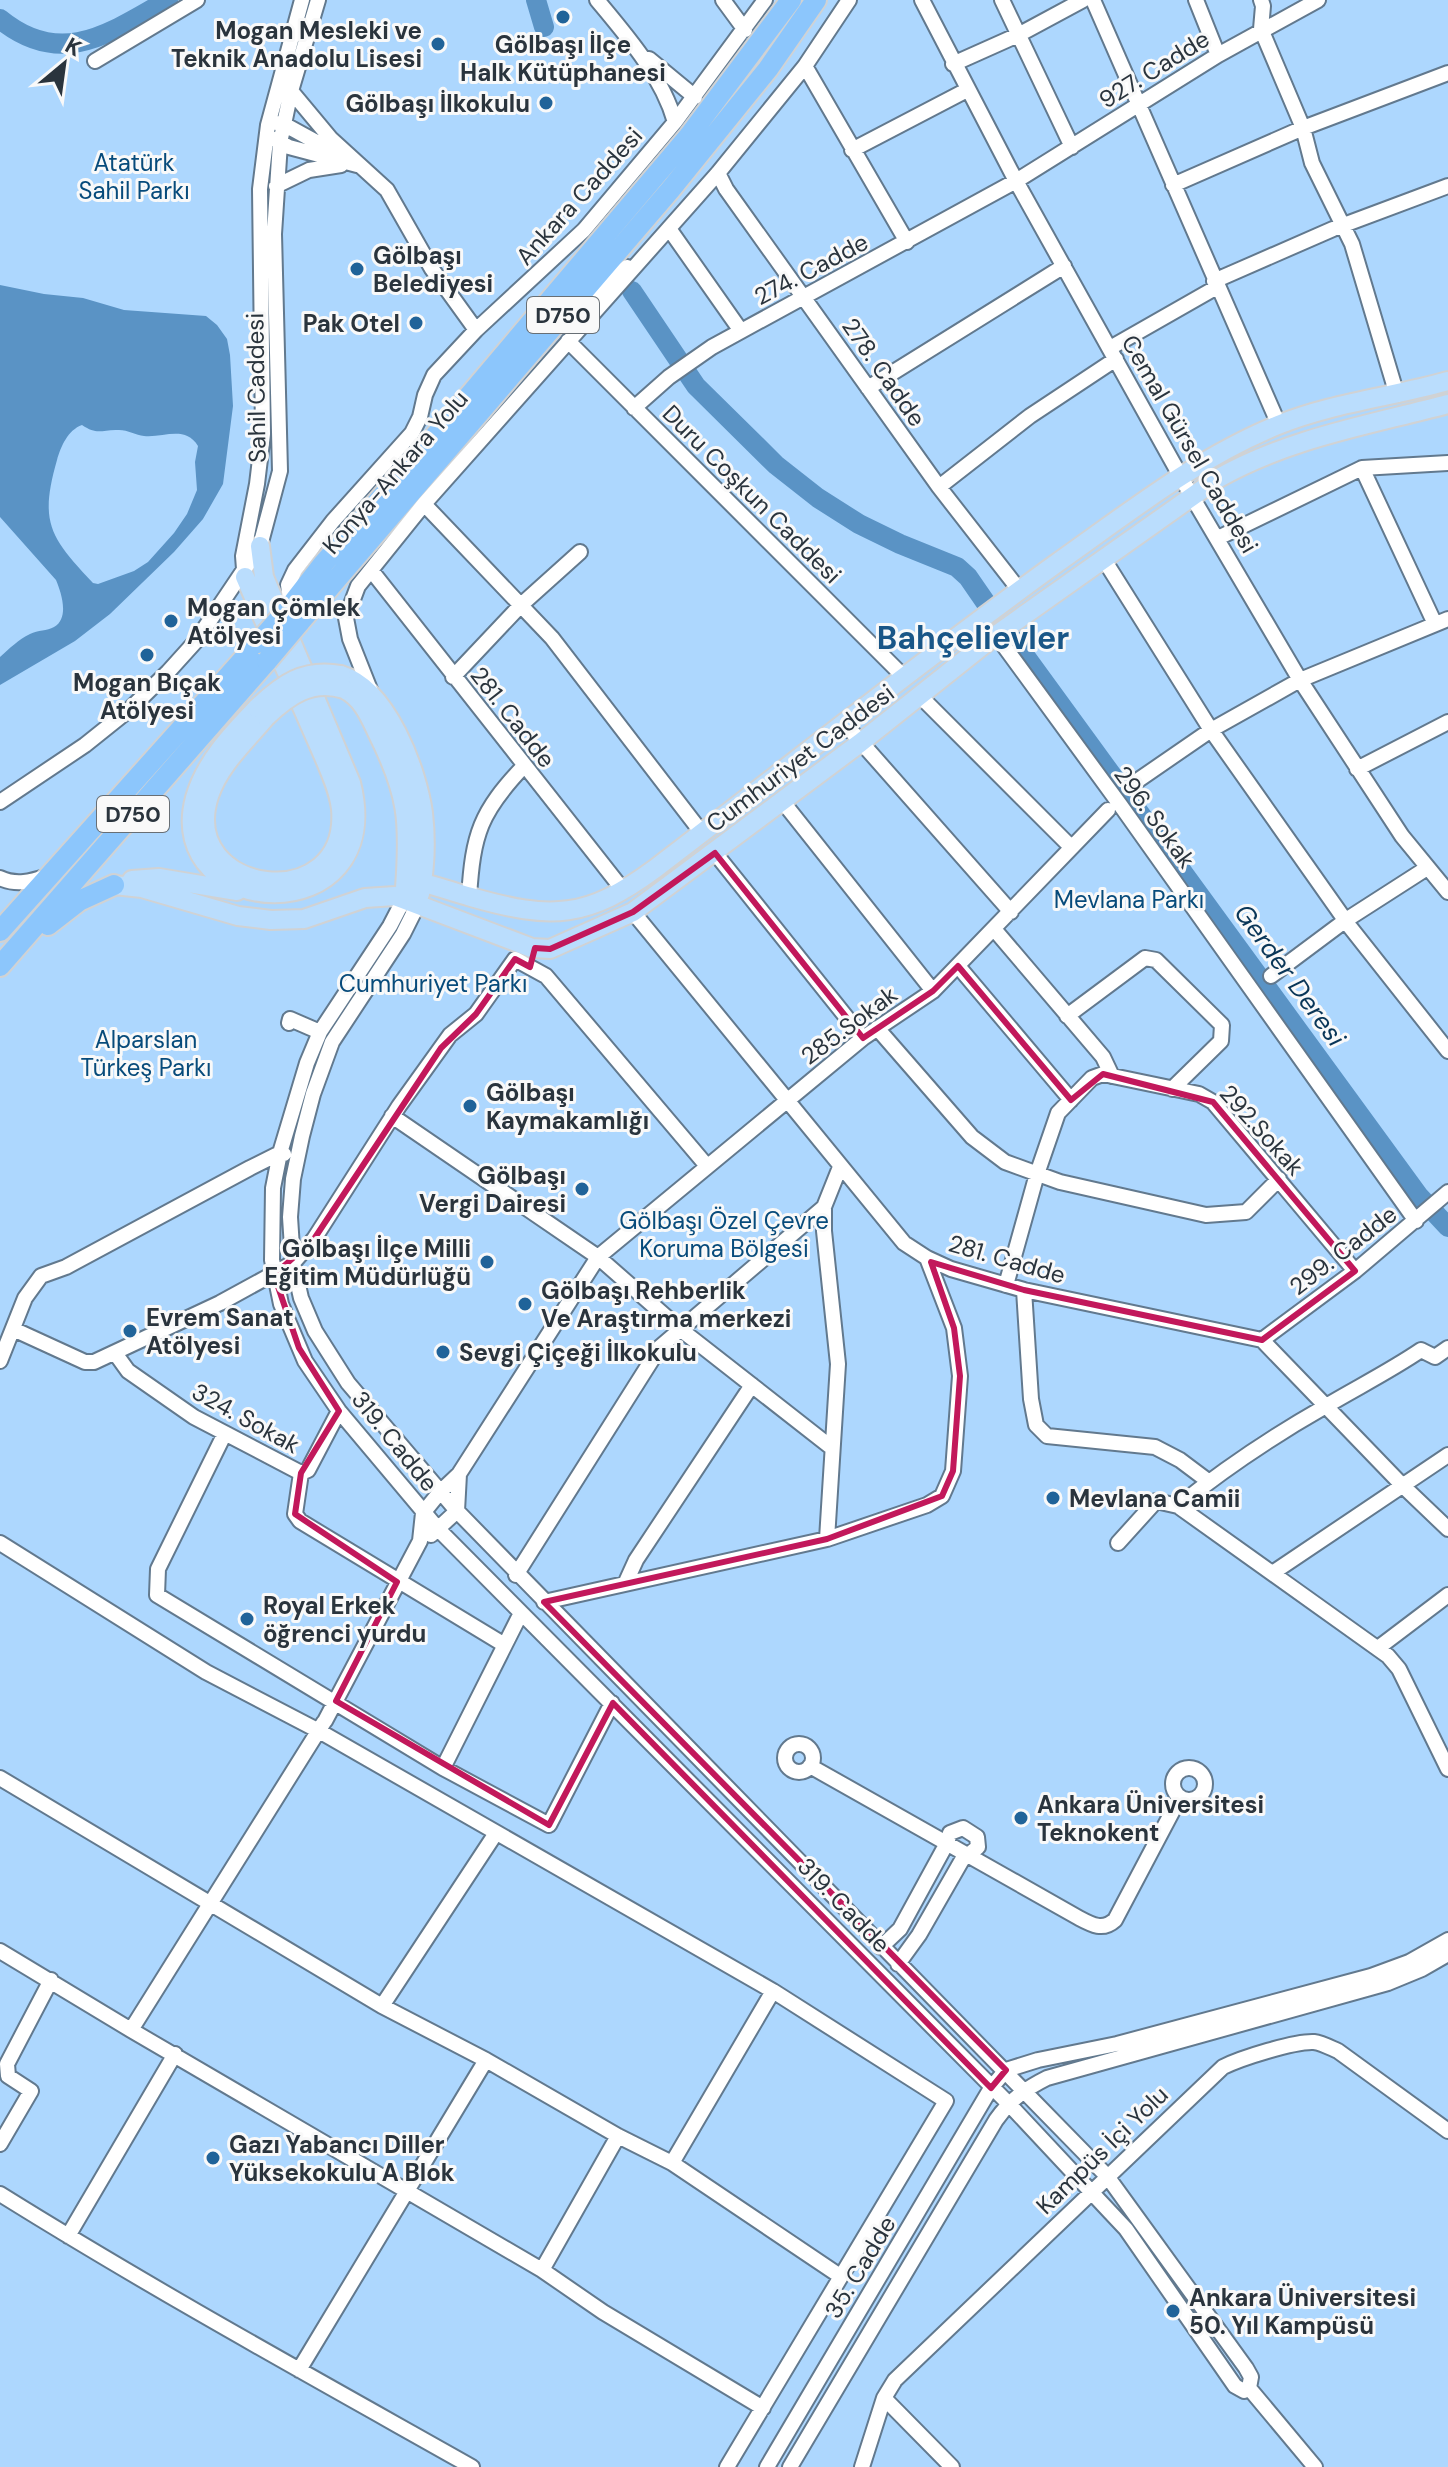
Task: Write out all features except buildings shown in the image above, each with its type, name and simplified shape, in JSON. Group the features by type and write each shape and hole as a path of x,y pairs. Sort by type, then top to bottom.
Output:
{"highway":[{"name":"D750","path":"5,961 262,652 293,612 324,563 689,136 791,0"},
{"name":"Konya-Ankara Yolu","path":"293,612 555,324 700,154 768,69 816,0"},
{"name":"D750","path":"0,931 262,652"},
{"path":"5,961 79,901 114,885"}],"main road":[{"name":"Cumhuriyet Caddesi","path":"414,880 528,912 549,913 591,907 623,890 702,833 904,677 1182,475 1233,446 1279,425 1344,405 1448,381"},
{"name":"Cumhuriyet Caddesi","path":"534,947 633,912 783,802 996,635 1191,495 1249,461 1304,440 1448,404"},
{"path":"114,885 159,878 233,891 287,893 312,886 331,875 339,868 349,847 356,807 351,783 264,577 260,546"},
{"path":"244,573 335,782 341,806 338,838 329,857 314,871 284,882 258,880 231,868 209,843 205,822 209,798 219,776 280,687 297,677 319,673 342,682"},
{"name":"319. Cadde","path":"342,682 359,682 371,692 390,722 418,785 424,834 411,902"},
{"name":"319. Cadde","path":"342,682 361,702 400,784 414,880"},
{"path":"246,890 223,878 205,861 197,848 191,822 195,797 206,772 225,743 262,712"},
{"path":"114,885 142,888 238,916 271,920 315,917 377,896 411,902 534,947 558,934 556,921 549,913"},
{"path":"528,912 519,919 516,928 534,947"}],"street":[{"path":"95,61 197,0"},
{"path":"244,573 243,556 263,434 260,189 302,0"},
{"path":"277,121 291,91 318,0"},
{"path":"597,0 630,40 695,97"},
{"path":"723,0 745,30"},
{"name":"Ankara Caddesi","path":"293,612 288,585 295,570 333,521 412,433 434,375 476,330 584,230 695,97 765,0"},
{"path":"371,570 424,504 667,234 805,66 849,0"},
{"name":"Cemal Gürsel Caddesi","path":"922,0 1016,181 1191,495 1300,680 1402,836 1448,892"},
{"path":"1002,0 1072,147"},
{"path":"953,64 1018,35 1083,0"},
{"path":"1093,0 1279,425"},
{"path":"1196,0 1218,55"},
{"path":"1261,0 1261,29 1303,128 1312,163 1352,244 1397,395"},
{"name":"927. Cadde","path":"1016,181 1261,29 1318,0"},
{"path":"630,40 661,89 675,122"},
{"path":"805,66 907,242"},
{"path":"1173,185 1303,128 1448,73"},
{"path":"852,150 967,90"},
{"path":"291,91 331,139 387,190 432,269 476,330"},
{"path":"277,121 362,166"},
{"name":"Sahil Caddesi","path":"0,802 85,745 150,690 184,656 260,546 280,471 274,234 280,143 277,121"},
{"path":"280,143 362,166"},
{"path":"276,186 322,166 362,166"},
{"name":"278. Cadde","path":"718,173 726,189 939,487 1020,591"},
{"name":"274. Cadde","path":"634,408 683,367 741,331 1016,181"},
{"path":"939,487 1113,353 1216,284 1344,225 1448,186"},
{"path":"555,324 667,234"},
{"path":"667,234 741,331"},
{"path":"868,388 1064,266"},
{"name":"Duru Coşkun Caddesi","path":"568,341 904,677"},
{"path":"1218,538 1362,468 1448,463"},
{"path":"1134,783 1211,730 1300,680 1442,621 1362,468"},
{"path":"424,504 552,638 702,833"},
{"path":"453,677 521,605 580,552"},
{"path":"1103,558 1211,730 1346,920 1448,1051"},
{"name":"281. Cadde","path":"371,570 623,890"},
{"name":"319. Cadde","path":"371,570 358,586 346,618 350,639 371,692"},
{"name":"296. Sokak","path":"996,635 1421,1216"},
{"path":"920,696 1071,847"},
{"path":"1357,769 1448,722"},
{"path":"845,724 1011,912"},
{"path":"469,897 478,831 491,803 524,766"},
{"path":"783,802 933,991"},
{"name":"285.Sokak","path":"423,1513 459,1474 598,1257 863,1038 933,991 1108,810"},
{"path":"715,853 863,1038"},
{"path":"1271,976 1346,920 1427,868"},
{"path":"0,878 8,882 27,883 49,876"},
{"name":"319. Cadde","path":"411,902 403,934 332,1042 313,1094 298,1157 290,1217 293,1263 301,1298 330,1358 363,1402 440,1492 516,1575 1107,2176 1246,2368 1251,2377 1249,2388 1244,2391 1235,2386 1126,2229 1008,2103 439,1530 315,1378 281,1304 274,1275 271,1220 280,1153 307,1063 320,1032 390,926 411,902"},
{"name":"281. Cadde","path":"633,912 904,1243 951,1269 1024,1290 1262,1340"},
{"path":"994,929 1103,1057 1112,1076"},
{"path":"530,967 534,947"},
{"path":"1067,1016 1145,958 1156,960 1222,1025 1223,1031 1221,1041 1172,1089"},
{"path":"13,1329 85,1362 94,1362 293,1263 314,1239 392,1116 450,1035 476,1014 515,959 546,976 707,1166"},
{"path":"958,966 1071,1100"},
{"path":"289,1023 290,1019 320,1032"},
{"path":"877,1028 972,1137 1005,1162 1060,1182 1206,1215 1246,1212 1279,1179"},
{"path":"1006,1285 1037,1174 1058,1113 1092,1078 1103,1074 1112,1076"},
{"name":"292.Sokak","path":"1112,1076 1199,1094 1213,1102 1355,1271"},
{"path":"392,1116 598,1257 680,1329 832,1448"},
{"path":"0,1361 25,1298 41,1276 66,1267 280,1153 298,1157"},
{"path":"827,1539 838,1364 824,1207 840,1167"},
{"name":"299. Cadde","path":"1262,1340 1355,1271 1445,1197"},
{"path":"516,1575 660,1347 824,1207"},
{"path":"544,1602 827,1539 927,1505 942,1496 953,1471 960,1376 954,1328 927,1258"},
{"path":"1024,1290 1031,1399 1036,1425 1047,1436 1155,1447 1180,1460 1208,1481"},
{"path":"1262,1340 1448,1529"},
{"path":"1178,1506 1208,1481 1325,1406 1421,1350 1435,1357 1448,1348"},
{"name":"324. Sokak","path":"115,1353 128,1371 194,1417 301,1473 308,1470 339,1411"},
{"path":"626,1582 636,1560 752,1385"},
{"path":"225,1433 158,1569 157,1595 443,1768 549,1825 629,1687"},
{"path":"1274,1572 1448,1455"},
{"path":"301,1473 295,1514 300,1521 503,1644"},
{"path":"420,1541 439,1530 457,1511 459,1474"},
{"path":"1118,1543 1156,1501 1178,1506 1378,1648 1399,1669 1448,1769"},
{"path":"131,2030 322,1726 420,1541 423,1513"},
{"path":"0,1543 206,1672 322,1726 496,1833 773,1991 946,2101 727,2467"},
{"path":"1378,1648 1448,1595"},
{"path":"443,1768 521,1613"},
{"path":"1435,1744 1448,1735"},
{"path":"810,1766 1088,1923 1101,1927 1115,1920 1180,1797"},
{"path":"0,1778 382,2006 672,2163 840,2276"},
{"path":"881,1947 900,1929 954,1829 963,1828 972,1832 979,1842 973,1852 967,1854 898,1964"},
{"path":"382,2006 496,1833"},
{"path":"1006,2070 1038,2060 1117,2044 1371,1976 1409,1962 1448,1940"},
{"path":"0,1951 542,2270 603,2312 763,2408"},
{"name":"35. Cadde","path":"790,2467 936,2218 1008,2103 1024,2090 1047,2078 1388,1983 1448,1954"},
{"path":"0,2144 31,2091 8,2076 7,2064 51,1980"},
{"path":"672,2163 773,1991"},
{"name":"Kampüs İçi Yolu","path":"862,2467 884,2398 904,2370 1223,2067 1314,2042 1338,2051 1448,2131"},
{"path":"68,2236 175,2054"},
{"path":"299,2370 486,2060"},
{"name":"35. Cadde","path":"767,2467 991,2088 1006,2070"},
{"path":"542,2270 618,2136"},
{"path":"0,2194 299,2370 472,2467"},
{"path":"1249,2388 1315,2467"},
{"path":"884,2398 952,2467"}],"highlighted area":[{"path":"715,853 863,1038 933,991 958,966 1071,1100 1103,1074 1213,1102 1355,1271 1262,1340 1024,1290 931,1262 954,1328 960,1376 953,1471 942,1496 827,1539 544,1602 1006,2070 991,2088 613,1703 549,1825 336,1701 397,1582 295,1514 301,1473 339,1411 299,1348 274,1275 314,1239 441,1048 476,1014 515,959 530,967 535,948 550,949 633,912"}],"green space":[{"name":"Gölbaşı Özel Çevre Koruma Bölgesi","path":"0,0 1448,0 1448,2467 0,2467"}],"shaded area":[{"path":"0,285 83,298 124,310 206,316 217,325 227,339 233,406 223,484 203,519 110,614 75,641 0,685 0,657 26,636 54,627 62,618 63,611 56,580 0,517","holes":["82,425 96,431 122,430 144,436 180,434 198,446 195,462 197,490 187,514 174,533 148,562 134,571 98,584 93,583 67,553 52,528 49,514 52,481 61,449 73,431"]}],"waterway":[{"name":"Gerder Deresi","path":"0,19 22,34 44,42 65,44 105,34 168,0"},
{"name":"Gerder Deresi","path":"536,0 544,27"},
{"name":"Gerder Deresi","path":"632,291 696,386 776,465 818,498 859,524 957,567 988,606"},
{"name":"Gerder Deresi","path":"1009,634 1418,1195 1448,1227"}],"place":[{"name":"Gölbaşı İlçe Halk Kütüphanesi","path":"563,17"},
{"name":"Mogan Mesleki ve Teknik Anadolu Lisesi","path":"438,44"},
{"name":"Gölbaşı İlkokulu","path":"546,103"},
{"name":"Gölbaşı Belediyesi","path":"357,269"},
{"name":"Pak Otel","path":"416,323"},
{"name":"Mogan Çömlek Atölyesi","path":"171,621"},
{"name":"Mogan Bıçak Atölyesi","path":"147,655"},
{"name":"Gölbaşı Kaymakamlığı","path":"470,1106"},
{"name":"Gölbaşı Vergi Dairesi","path":"582,1189"},
{"name":"Gölbaşı İlçe Milli Eğitim Müdürlüğü","path":"487,1262"},
{"name":"Gölbaşı Rehberlik Ve Araştırma merkezi","path":"525,1304"},
{"name":"Evrem Sanat Atölyesi","path":"130,1331"},
{"name":"Sevgi Çiçeği İlkokulu","path":"443,1352"},
{"name":"Mevlana Camii","path":"1053,1498"},
{"name":"Royal Erkek öğrenci yurdu","path":"247,1619"},
{"name":"Ankara Üniversitesi Teknokent","path":"1021,1818"},
{"name":"Gazı Yabancı Diller Yüksekokulu A Blok","path":"213,2158"},
{"name":"Ankara Üniversitesi 50. Yıl Kampüsü","path":"1173,2311"}],"district":[{"name":"Bahçelievler","path":"973,638"}],"park label":[{"name":"Atatürk Sahil Parkı","path":"134,176"},
{"name":"Mevlana Parkı","path":"1129,899"},
{"name":"Cumhuriyet Parkı","path":"433,983"},
{"name":"Alparslan Türkeş Parkı","path":"146,1053"}]}
